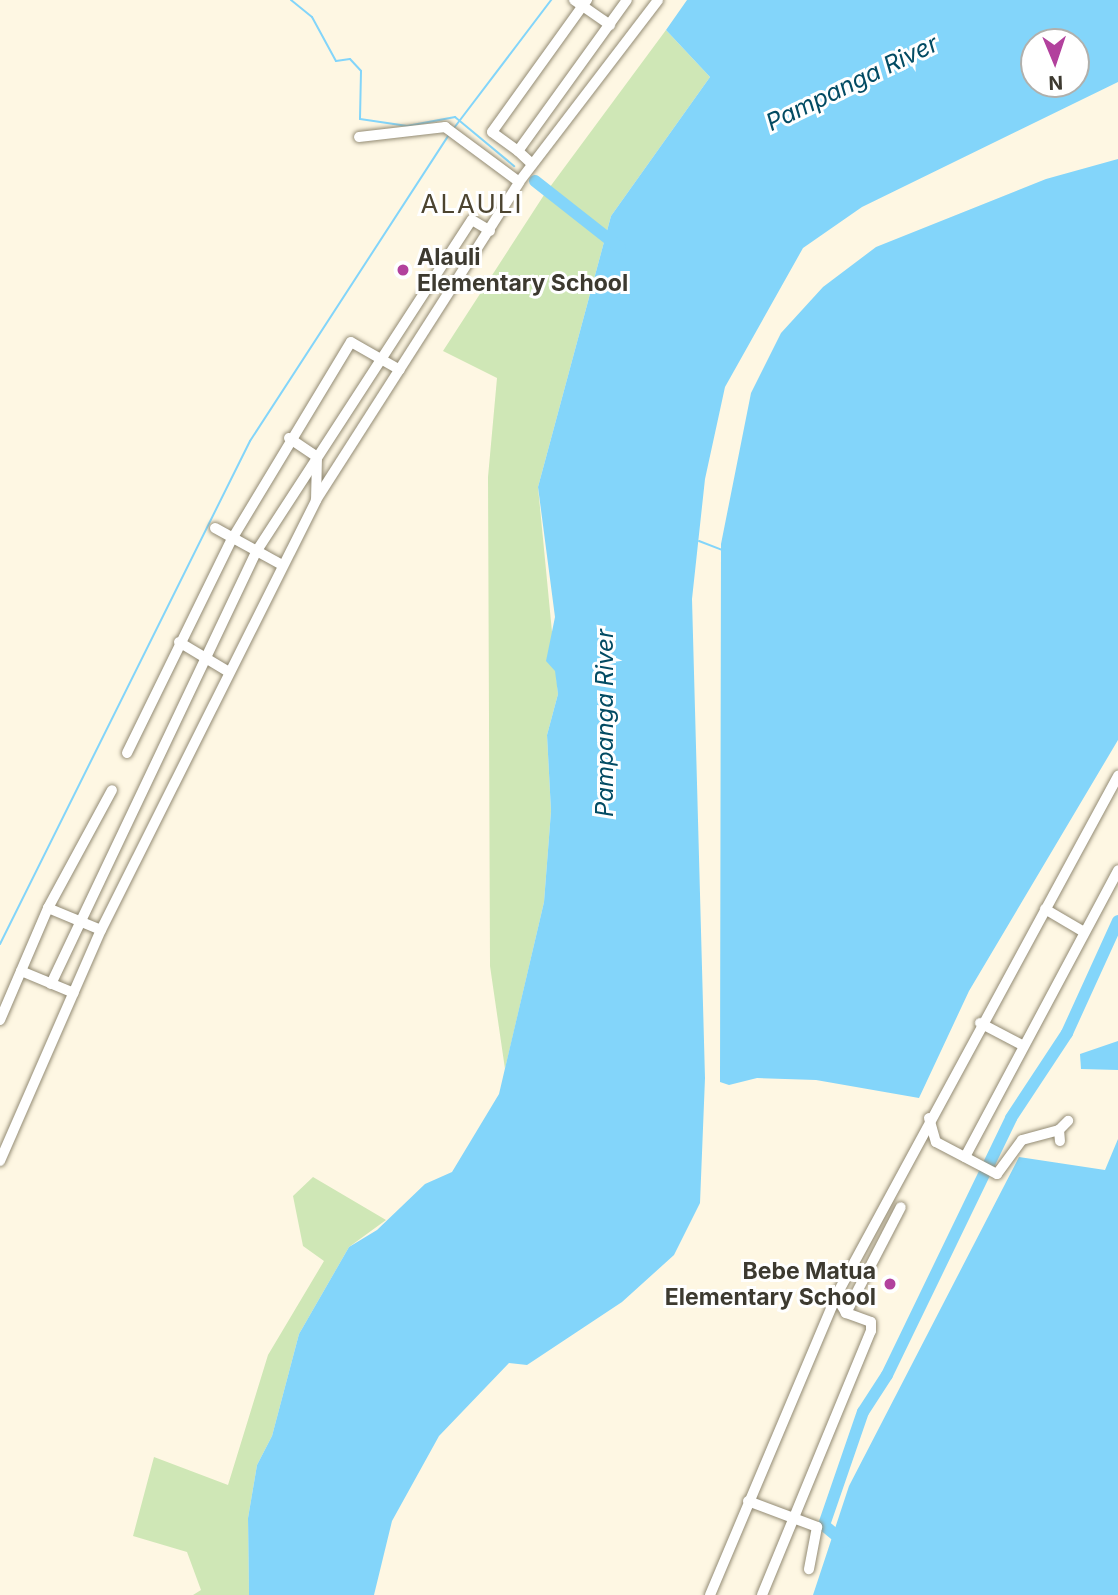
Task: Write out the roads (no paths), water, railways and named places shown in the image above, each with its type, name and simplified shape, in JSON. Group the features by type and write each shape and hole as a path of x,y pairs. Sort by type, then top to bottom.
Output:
{"street":[{"path":"518,151 627,0"},
{"path":"0,1161 101,930 316,500 519,182 658,0"},
{"path":"532,164 492,132 581,2 610,25"},
{"path":"359,137 451,131 519,182"},
{"path":"51,984 78,920 207,659 256,552 471,219 490,231"},
{"path":"127,752 232,539 289,438 351,342 400,370"},
{"path":"289,438 317,457"},
{"path":"316,500 317,457"},
{"path":"215,528 282,565"},
{"path":"179,642 229,672"},
{"path":"710,1595 836,1296 980,1023 1118,776"},
{"path":"0,1020 48,908 112,790"},
{"path":"1106,798 1118,804"},
{"path":"965,1157 1022,1045 1118,870"},
{"path":"48,908 101,930"},
{"path":"1045,909 1084,932"},
{"path":"21,971 74,993"},
{"path":"980,1023 1022,1045"},
{"path":"929,1118 936,1142 997,1174 1022,1140 1059,1136 1068,1121"},
{"path":"846,1313 901,1207"},
{"path":"762,1595 871,1331 871,1322 846,1313 836,1296"},
{"path":"748,1501 793,1517 820,1532 809,1569"}],"water":[{"name":"Pampanga River","path":"687,0 1118,0 1118,82 1090,96 1090,28 1020,28 1020,98 1085,98 862,207 803,248 725,387 705,479 692,599 705,1078 700,1203 674,1255 622,1302 527,1365 509,1363 439,1436 392,1521 374,1595 249,1595 248,1518 257,1465 272,1436 299,1334 349,1247 377,1230 425,1184 452,1172 499,1094 544,902 551,811 547,735 558,694 555,671 546,661 555,617 538,487 611,216 710,77 666,30"},
{"path":"1118,159 1118,740 969,991 919,1098 816,1080 757,1078 729,1085 720,1082 721,544 751,393 781,333 823,287 876,247 1046,179"},
{"path":"1118,1041 1118,1070 1081,1069 1080,1054"},
{"path":"1118,1139 1118,1595 813,1595 849,1486 1019,1157 1105,1170"}],"waterway":[{"path":"291,0 312,17 336,61 350,59 361,71 360,119 407,126 455,117 514,166"},
{"path":"454,128 551,0"},
{"path":"0,944 250,441 449,135"},
{"path":"535,181 620,248"},
{"path":"699,541 723,550"},
{"path":"844,1542 824,1525 863,1412 887,1375 1011,1118 1067,1033 1118,921"}],"place":[{"name":"Alauli Elementary School","path":"403,270"},
{"name":"Bebe Matua Elementary School","path":"890,1284"}],"district":[{"name":"ALAULI","path":"472,204"}]}
